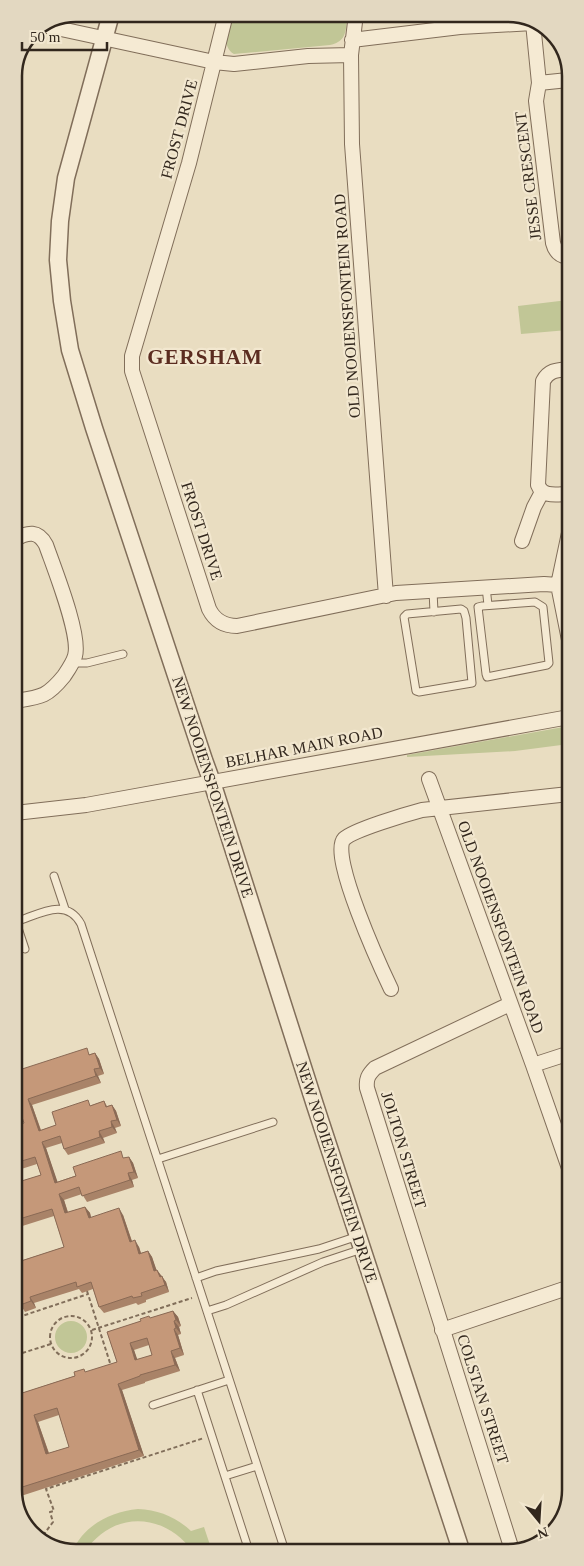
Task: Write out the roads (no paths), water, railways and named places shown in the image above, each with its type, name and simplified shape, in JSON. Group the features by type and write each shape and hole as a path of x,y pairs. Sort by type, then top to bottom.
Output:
{"street":[{"name":"NEW NOOIENSFONTEIN DRIVE","path":"109,22 66,178 60,221 58,260 70,350 459,1543"},
{"name":"FROST DRIVE","path":"224,22 189,163 132,356 132,370 209,610 216,620 226,625 237,626 396,593 558,584"},
{"name":"OLD NOOIENSFONTEIN ROAD","path":"355,23 351,55 352,144 386,596"},
{"path":"352,40 460,23"},
{"path":"54,27 214,62 234,64 308,56 351,55"},
{"name":"JESSE CRESCENT","path":"533,29 539,83 536,101 553,243 557,252 562,256"},
{"path":"539,83 562,81"},
{"path":"562,370 549,372 542,384 541,449 538,485 542,492 562,494"},
{"path":"522,541 534,506 542,492"},
{"path":"23,535 32,534 42,539 46,545 74,633 76,655 52,690 34,698 23,700"},
{"path":"562,565 558,584 562,604"},
{"name":"BELHAR MAIN ROAD","path":"22,812 86,805 562,718"},
{"name":"OLD NOOIENSFONTEIN ROAD","path":"429,779 562,1148"},
{"path":"391,989 362,926 342,863 340,844 344,838 400,816 422,810 562,795"},
{"name":"JOLTON STREET","path":"442,1330 366,1088 366,1081 368,1074 375,1068 510,1004"},
{"path":"533,1064 562,1055"},
{"name":"COLSTAN STREET","path":"510,1543 442,1330 562,1290"}],"lane":[{"path":"486,588 488,605"},
{"path":"433,591 434,612"},
{"path":"535,602 541,605 544,614 548,664 488,677 486,674 478,610 482,606 488,605 535,602"},
{"path":"461,609 464,611 473,682 471,684 419,692 415,689 404,617 407,614 434,612 461,609"},
{"path":"72,663 87,663 123,654"},
{"path":"54,876 65,909"},
{"path":"22,920 55,909 65,909 75,915 81,924 283,1543"},
{"path":"22,939 26,949"},
{"path":"158,1159 273,1122"},
{"path":"196,1278 216,1271 318,1249 360,1243"},
{"path":"207,1311 226,1305 323,1262 360,1243"},
{"path":"152,1405 230,1380"},
{"path":"197,1390 246,1543"},
{"path":"224,1476 257,1466"}],"district":[{"name":"GERSHAM","path":"205,357"}]}
